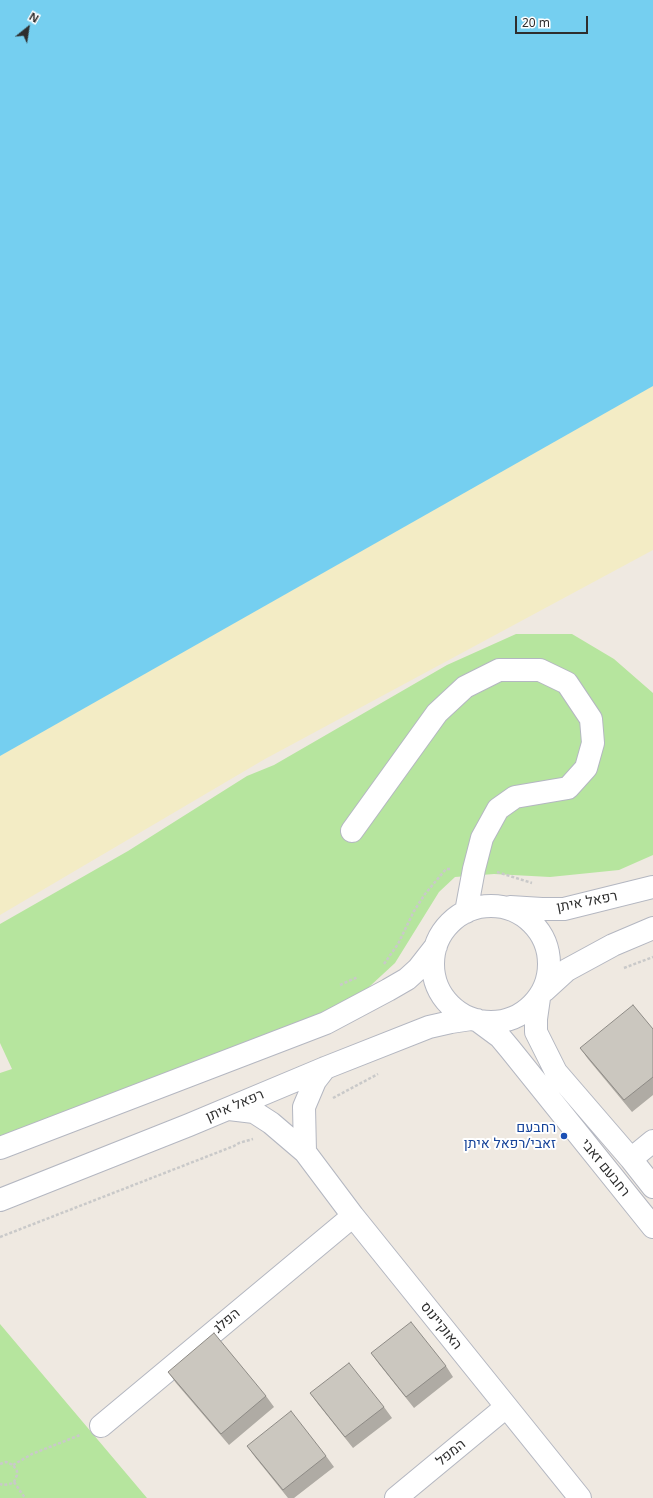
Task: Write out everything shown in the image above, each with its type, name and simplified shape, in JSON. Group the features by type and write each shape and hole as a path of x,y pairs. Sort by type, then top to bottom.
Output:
{"street":[{"path":"352,831 437,713 465,687 499,670 540,670 567,683 591,719 593,743 586,768 568,788 515,797 498,809 482,838 474,869 466,912"},
{"name":"רפאל איתן","path":"497,907 564,909 653,887"},
{"path":"0,1148 326,1023 407,979 418,969 436,946 447,926 466,912 481,907 506,908 523,915 536,926 543,937 548,950 550,969 548,980 541,995"},
{"path":"436,946 433,972 444,998 456,1010 474,1020 490,1023 506,1021 524,1012 567,970 612,945 653,928"},
{"name":"רחבעם זאבי","path":"541,995 536,1019 536,1032 556,1072 632,1159 653,1187"},
{"name":"רפאל איתן","path":"0,1200 229,1109 325,1068 429,1027 451,1022 474,1020"},
{"name":"רחבעם זאבי","path":"474,1020 500,1037 653,1227"},
{"path":"305,1152 304,1107 314,1081 325,1068"},
{"name":"האוקיינוס","path":"229,1109 254,1112 271,1123 305,1152 353,1216 580,1498"},
{"path":"632,1159 653,1141"},
{"name":"הפלג","path":"101,1426 353,1216"},
{"name":"המפל","path":"396,1498 506,1407"}],"path":[{"path":"618,970 653,957"},
{"path":"0,1237 234,1146"},
{"path":"13,1465 32,1454 101,1426"},
{"path":"0,1464 6,1462 13,1465 17,1471 14,1482 7,1485 0,1484"},
{"path":"14,1482 25,1498"}],"green space":[{"path":"516,634 572,634 614,659 653,693 653,855 619,870 550,877 494,874 455,877 439,892 395,963 356,999 0,1139 0,1073 12,1069 0,1043 0,924 128,851 247,776 274,765 447,665"},
{"path":"0,1324 147,1498 0,1498"}],"sand":[{"path":"653,357 653,550 265,759 0,915 0,730"}],"water":[{"path":"0,0 653,0 653,386 0,756"}],"building":[{"path":"633,1005 653,1029 653,1077 624,1100 580,1048"},
{"path":"411,1322 446,1366 406,1397 371,1353"},
{"path":"214,1333 266,1396 221,1434 168,1372"},
{"path":"349,1363 384,1407 345,1437 310,1393"},
{"path":"291,1411 326,1456 283,1490 247,1446"}],"place":[{"name":"רחבעם זאבי/רפאל איתן","path":"564,1136"}]}
